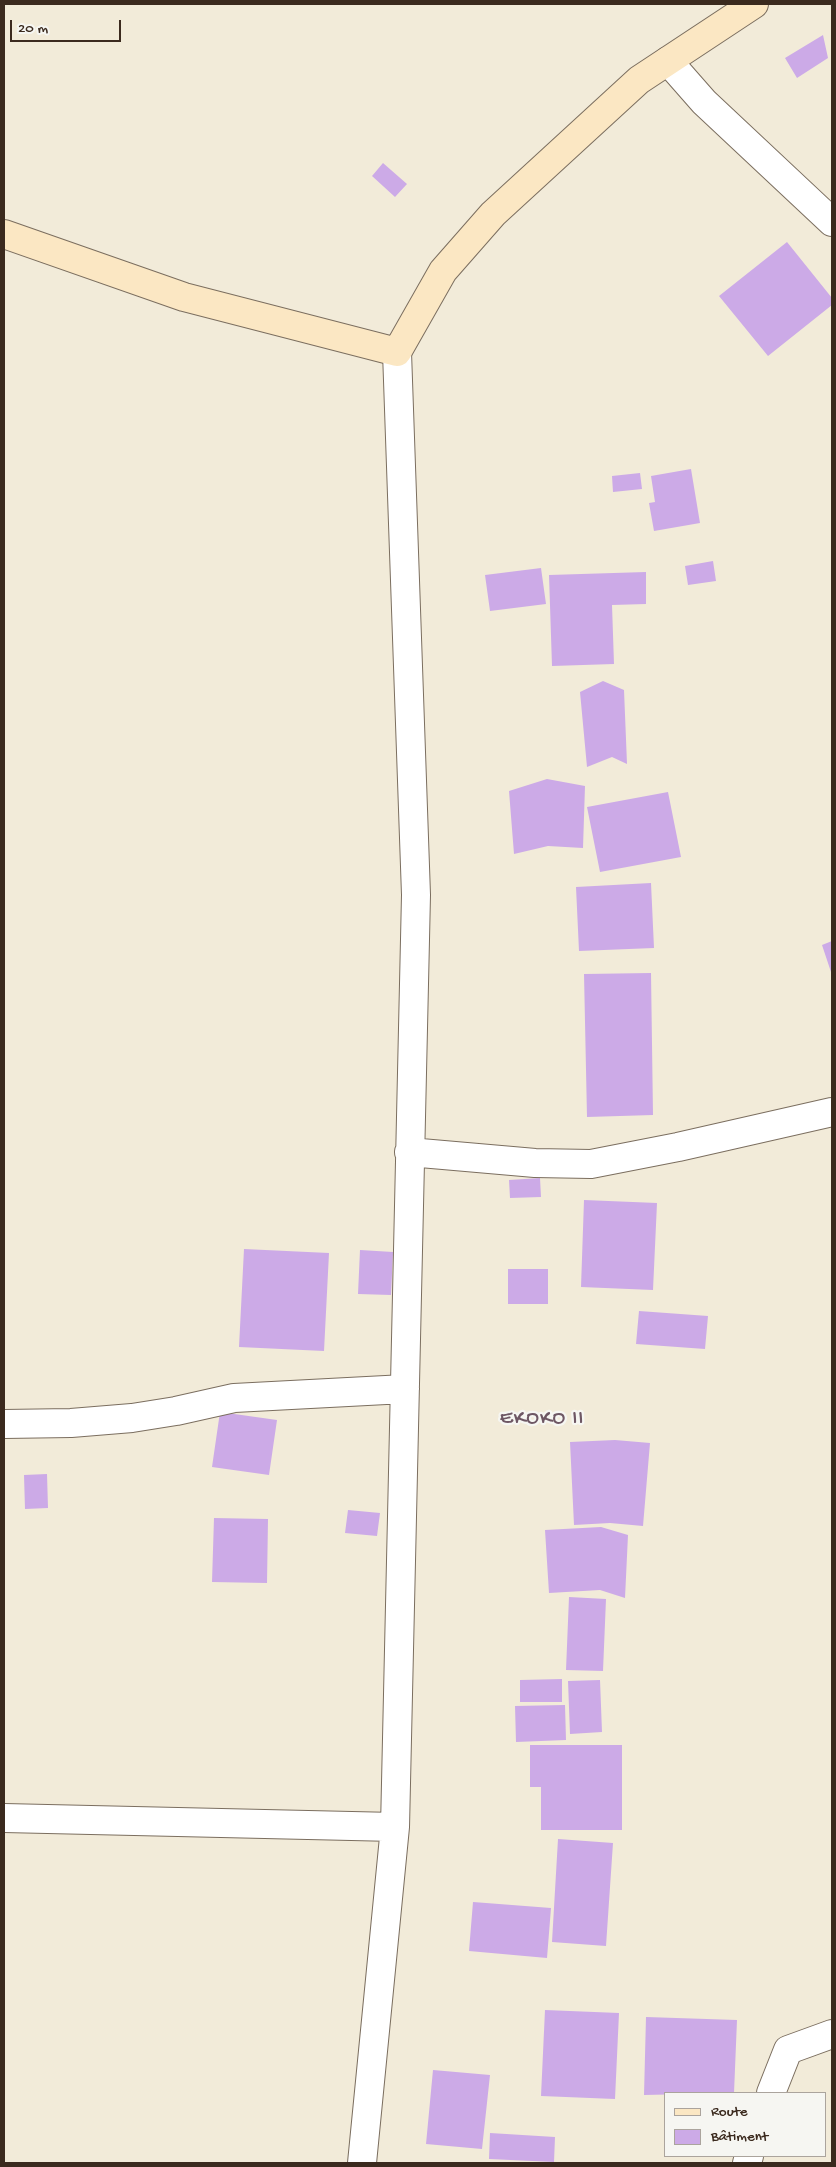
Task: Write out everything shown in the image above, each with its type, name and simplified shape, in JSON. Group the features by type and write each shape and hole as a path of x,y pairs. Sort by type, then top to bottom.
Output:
{"main road":[{"path":"4,234 184,297 397,352 443,271 493,214 639,80 754,4"}],"street":[{"path":"668,61 704,102 832,222"},
{"path":"362,2163 395,1827 416,895 397,352"},
{"path":"410,1152 535,1164 591,1164 678,1147 832,1112"},
{"path":"4,1424 71,1423 132,1418 176,1411 234,1398 405,1389"},
{"path":"4,1818 395,1827"},
{"path":"771,2092 788,2050 832,2034"}],"building":[{"path":"823,35 828,58 797,78 785,58"},
{"path":"383,163 407,184 395,197 372,176"},
{"path":"787,242 832,298 832,305 768,356 719,296"},
{"path":"691,469 700,523 654,531 649,503 655,502 651,476"},
{"path":"640,473 642,489 613,492 612,476"},
{"path":"713,561 716,581 688,585 685,566"},
{"path":"541,568 546,604 490,611 485,575"},
{"path":"646,572 646,604 612,605 614,664 552,666 549,575"},
{"path":"603,681 624,690 627,764 612,757 587,767 580,692"},
{"path":"547,779 585,786 583,848 548,846 514,854 509,791"},
{"path":"668,792 681,857 600,872 587,807"},
{"path":"651,883 654,948 579,951 576,887"},
{"path":"832,941 832,975 822,945"},
{"path":"651,973 653,1115 587,1117 584,974"},
{"path":"540,1178 541,1197 510,1198 509,1180"},
{"path":"584,1200 657,1203 653,1290 581,1287"},
{"path":"244,1249 329,1253 324,1351 239,1347"},
{"path":"360,1250 393,1252 391,1295 358,1294"},
{"path":"508,1269 548,1269 548,1304 508,1304"},
{"path":"639,1311 708,1316 705,1349 636,1344"},
{"path":"220,1412 277,1420 269,1475 212,1467"},
{"path":"615,1440 650,1443 643,1526 610,1523 574,1525 570,1442"},
{"path":"47,1474 48,1508 25,1509 24,1475"},
{"path":"348,1510 380,1513 377,1536 345,1533"},
{"path":"214,1518 268,1519 267,1583 212,1582"},
{"path":"601,1527 628,1535 625,1598 600,1590 549,1593 545,1530"},
{"path":"569,1597 606,1599 603,1671 566,1670"},
{"path":"562,1679 562,1702 520,1702 520,1680"},
{"path":"600,1680 602,1732 570,1734 568,1681"},
{"path":"565,1705 566,1740 516,1742 515,1706"},
{"path":"530,1745 622,1745 622,1830 541,1830 541,1787 530,1787"},
{"path":"558,1839 613,1843 606,1946 552,1942"},
{"path":"473,1902 551,1908 547,1958 469,1951"},
{"path":"545,2010 619,2013 615,2099 541,2096"},
{"path":"646,2017 737,2020 734,2092 664,2092 664,2095 644,2095"},
{"path":"433,2070 490,2075 482,2149 426,2144"},
{"path":"490,2133 555,2137 554,2162 489,2159"}],"district":[{"name":"EKOKO II","path":"542,1420"}]}
